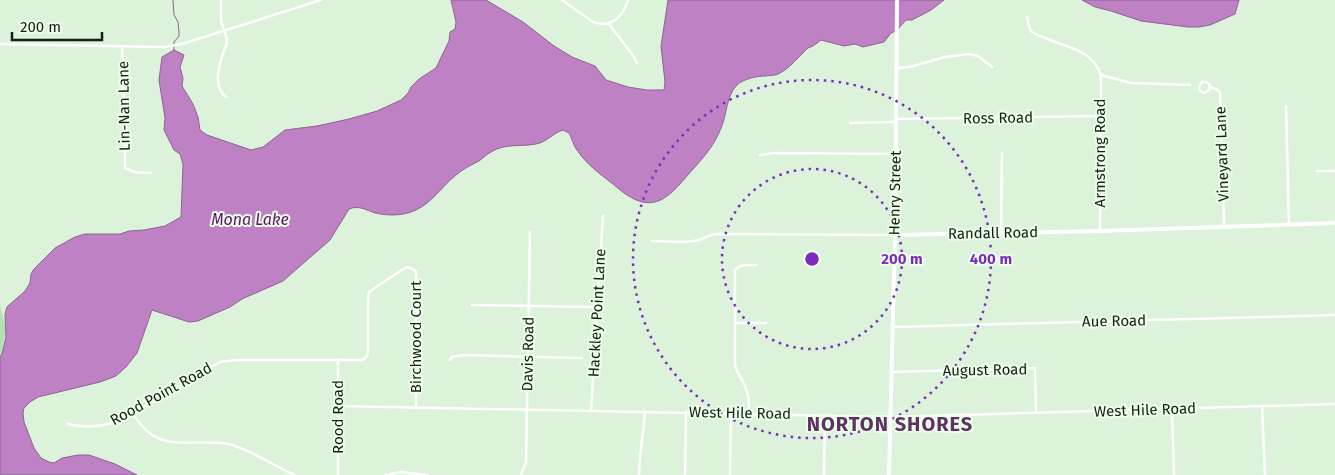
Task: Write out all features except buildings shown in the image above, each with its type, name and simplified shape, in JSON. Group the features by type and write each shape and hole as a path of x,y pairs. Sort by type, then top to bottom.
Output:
{"street":[{"path":"221,0 222,21 227,40 220,65 218,86 226,97"},
{"path":"0,44 168,47 321,0"},
{"path":"562,0 597,24 608,23 618,19 622,15 628,0"},
{"name":"Henry Street","path":"890,475 897,0"},
{"path":"1027,17 1033,33 1084,53 1095,63 1101,75 1131,83 1190,85"},
{"path":"608,23 637,63"},
{"name":"Lin-Nan Lane","path":"122,46 125,168 134,172 150,172"},
{"path":"896,68 910,67 945,57 970,54 978,56 992,67"},
{"name":"Armstrong Road","path":"1100,231 1101,75"},
{"name":"Vineyard Lane","path":"1210,87 1208,92 1204,93 1199,87 1200,83 1204,82 1220,92 1224,227"},
{"path":"1286,106 1289,225"},
{"name":"Ross Road","path":"850,123 896,120 1100,116"},
{"path":"760,155 773,153 896,154"},
{"path":"1001,233 1002,153"},
{"path":"1317,171 1335,171"},
{"name":"Hackley Point Lane","path":"591,411 604,216"},
{"name":"Randall Road","path":"652,241 693,241 718,234 895,235 1335,224"},
{"name":"Davis Road","path":"521,475 526,462 530,232"},
{"path":"749,413 748,393 735,365 735,270 741,266 756,265"},
{"name":"Rood Point Road","path":"68,424 96,426 108,424 187,383 220,362 236,360 363,360 368,356 369,292 403,269 408,267 412,269"},
{"name":"Birchwood Court","path":"412,269 416,271 416,408"},
{"path":"472,305 592,307"},
{"name":"Aue Road","path":"893,327 1335,315"},
{"path":"735,323 766,323"},
{"path":"450,360 451,357 463,355 582,358"},
{"name":"Rood Road","path":"338,360 338,475"},
{"name":"August Road","path":"892,372 1035,368 1036,413"},
{"name":"West Hile Road","path":"338,406 890,417 1335,404"},
{"path":"1262,407 1265,475"},
{"path":"1172,409 1174,475"},
{"path":"639,475 645,411"},
{"path":"685,475 686,412"},
{"path":"132,413 144,429 155,437 168,442 207,441 229,444 295,475"},
{"path":"730,475 732,413"},
{"path":"824,475 825,416"},
{"path":"386,475 400,472 428,475"}],"green space":[{"path":"0,306 6,328 2,354 0,356"}],"water":[{"name":"Mona Lake","path":"451,0 486,0 523,22 554,46 572,57 595,66 606,80 628,87 664,90 665,82 661,46 668,0 944,0 931,10 912,20 906,20 884,42 863,47 855,44 844,46 821,40 808,48 778,74 754,77 737,85 733,89 723,123 713,145 677,188 669,195 652,203 631,198 596,171 581,156 569,133 563,130 540,143 496,149 467,167 451,179 427,203 411,212 391,215 359,208 349,209 330,240 283,281 198,321 189,322 152,310 137,353 116,376 100,382 38,397 24,408 24,422 34,448 41,458 54,463 62,458 89,455 115,464 137,475 0,475 0,357 6,337 5,314 7,307 25,291 30,283 31,274 34,269 55,248 75,237 85,234 120,234 144,230 165,226 181,217 183,164 180,154 174,150 164,130 165,118 159,80 162,57 174,50 184,55 180,67 183,78 182,86 193,104 200,130 207,135 251,150 263,147 285,130 349,119 377,111 401,100 419,79 436,68 449,41 450,32 455,29 456,22"},
{"path":"1082,0 1239,0 1235,14 1210,25 1188,27 1141,21 1095,7"}],"waterway":[{"path":"173,0 174,15 178,22 179,32 179,36 174,42 174,51"}],"district":[{"name":"NORTON SHORES","path":"890,424"}]}
